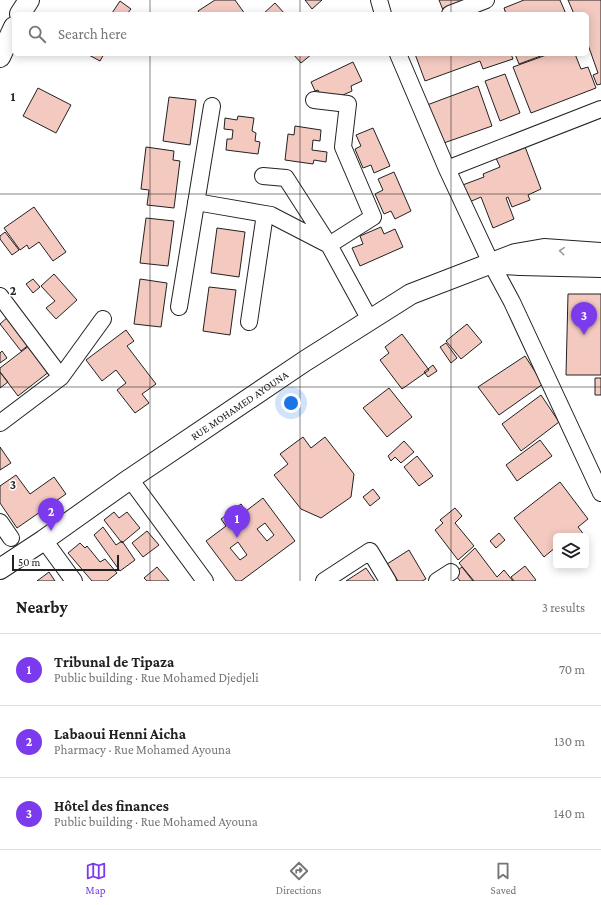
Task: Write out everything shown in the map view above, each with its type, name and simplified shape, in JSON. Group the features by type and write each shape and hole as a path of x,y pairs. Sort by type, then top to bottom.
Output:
{"main road":[{"path":"21,12 29,0"},
{"path":"0,57 12,31"},
{"name":"RUE MOHAMED AYOUNA","path":"0,570 130,479 305,361 411,294 515,254 544,249 601,253"},
{"path":"491,263 601,267"}],"street":[{"path":"379,0 382,12"},
{"path":"455,12 486,0"},
{"path":"399,56 447,168 491,263 512,302 601,493"},
{"path":"314,100 348,104 343,147 373,217 329,245"},
{"path":"179,308 212,106"},
{"path":"447,168 601,109"},
{"path":"263,176 286,178 329,245 370,320"},
{"path":"196,202 271,215 329,245"},
{"path":"249,322 265,214"},
{"path":"0,296 61,376"},
{"path":"0,423 61,376 103,319"},
{"path":"130,479 205,581"},
{"path":"0,522 11,538"},
{"path":"44,540 74,581"},
{"path":"324,581 370,550 388,581"},
{"path":"437,581 451,572"}],"building":[{"path":"215,0 235,0 244,12 199,12 198,11"},
{"path":"305,0 322,0 312,9"},
{"path":"439,0 471,0 443,10"},
{"path":"524,0 560,0 565,12 505,12 504,8"},
{"path":"568,0 601,0 601,84 597,85 593,75 598,73 589,48 589,12 573,12"},
{"path":"120,1 131,9 129,12 113,12"},
{"path":"275,3 283,12 265,12"},
{"path":"91,56 103,56 100,61"},
{"path":"295,56 310,56 301,63"},
{"path":"416,56 512,56 513,59 483,69 480,61 425,81"},
{"path":"516,56 541,56 519,64"},
{"path":"543,56 576,56 581,69 588,67 596,88 531,113 513,67"},
{"path":"353,62 362,81 351,86 352,91 334,99 320,94 318,90 315,91 311,82"},
{"path":"505,74 520,113 500,121 485,81"},
{"path":"478,86 492,126 441,144 427,105"},
{"path":"38,88 71,105 56,133 23,116"},
{"path":"169,97 196,100 190,145 163,141"},
{"path":"238,116 254,118 252,131 256,133 255,141 260,142 258,154 226,150 227,139 232,139 233,130 224,129 225,118 237,120"},
{"path":"295,126 321,130 320,141 313,140 312,150 327,152 326,162 314,160 313,164 285,160 288,134 294,135"},
{"path":"373,128 390,166 374,173 371,165 363,168 355,149 361,146 356,135"},
{"path":"524,144 541,189 528,195 530,200 512,207 508,197 506,198 514,219 493,228 481,197 467,203 460,186 484,177 483,174 500,167 495,156"},
{"path":"146,147 174,151 173,160 180,161 174,208 147,205 149,190 141,189"},
{"path":"394,172 411,211 395,219 391,211 384,214 375,194 383,190 378,179"},
{"path":"34,207 66,252 53,261 39,242 29,249 27,245 20,250 4,228"},
{"path":"146,218 174,221 168,266 140,263"},
{"path":"381,227 384,234 395,229 403,247 360,266 352,248 363,244 360,236"},
{"path":"217,228 245,232 239,277 211,273"},
{"path":"5,232 19,250 12,255 0,239 0,236"},
{"path":"54,274 77,300 56,319 46,308 55,301 41,286"},
{"path":"33,279 40,287 33,293 26,284"},
{"path":"140,279 167,283 161,327 134,324"},
{"path":"209,287 236,290 230,335 203,331"},
{"path":"568,294 601,294 601,375 566,375"},
{"path":"9,316 30,344 21,351 0,324"},
{"path":"467,324 482,342 461,359 446,341"},
{"path":"126,330 134,341 127,346 156,384 142,394 149,403 135,413 117,390 126,383 116,370 102,381 86,360"},
{"path":"402,334 429,370 402,389 380,360 389,353 385,347"},
{"path":"446,343 457,358 451,363 440,347"},
{"path":"30,345 50,371 18,396 0,372 0,368"},
{"path":"2,351 7,358 0,363 0,353"},
{"path":"525,356 543,384 499,415 478,387"},
{"path":"433,365 437,371 428,377 424,372"},
{"path":"0,372 8,382 0,388"},
{"path":"595,378 601,378 601,395 595,395"},
{"path":"389,388 412,417 387,437 363,408"},
{"path":"541,395 559,422 521,451 502,424"},
{"path":"303,437 311,448 325,437 354,474 351,497 321,518 301,509 274,475 288,464 280,454"},
{"path":"540,440 552,456 517,481 506,465"},
{"path":"404,441 414,452 401,463 395,457 391,461 388,456"},
{"path":"0,447 11,463 0,470"},
{"path":"417,456 433,476 419,486 404,467"},
{"path":"16,475 30,494 54,477 66,494 17,528 0,503 0,486"},
{"path":"560,482 588,519 578,527 583,533 553,533 553,550 544,557 514,518"},
{"path":"373,489 380,498 370,506 363,497"},
{"path":"263,498 295,541 241,581 236,581 206,541 226,526 221,519 241,504 246,511","holes":["265,523 274,535 267,541 257,529","238,542 247,555 240,560 230,548"]},
{"path":"455,508 462,516 455,523 474,546 458,560 435,530 443,523 440,520"},
{"path":"114,512 119,518 127,512 140,528 122,543 104,520"},
{"path":"103,527 116,545 122,541 135,560 120,571 94,535"},
{"path":"147,531 159,545 143,557 132,543"},
{"path":"499,533 505,540 496,548 490,541"},
{"path":"80,543 85,548 87,546 100,562 105,559 117,573 107,581 92,581 68,553"},
{"path":"475,548 497,577 504,570 513,581 474,581 459,563"},
{"path":"409,550 426,579 422,581 398,581 387,564"},
{"path":"525,566 536,580 514,581 511,577"},
{"path":"157,567 169,581 147,581 144,578"},
{"path":"462,567 473,581 460,581 454,573"},
{"path":"366,568 375,581 346,581"},
{"path":"49,572 55,581 37,581"}],"place":[{"name":"Hôtel des finances","path":"584,335"},
{"name":"Labaoui Henni Aicha","path":"51,531"},
{"name":"Tribunal de Tipaza","path":"237,538"}]}
